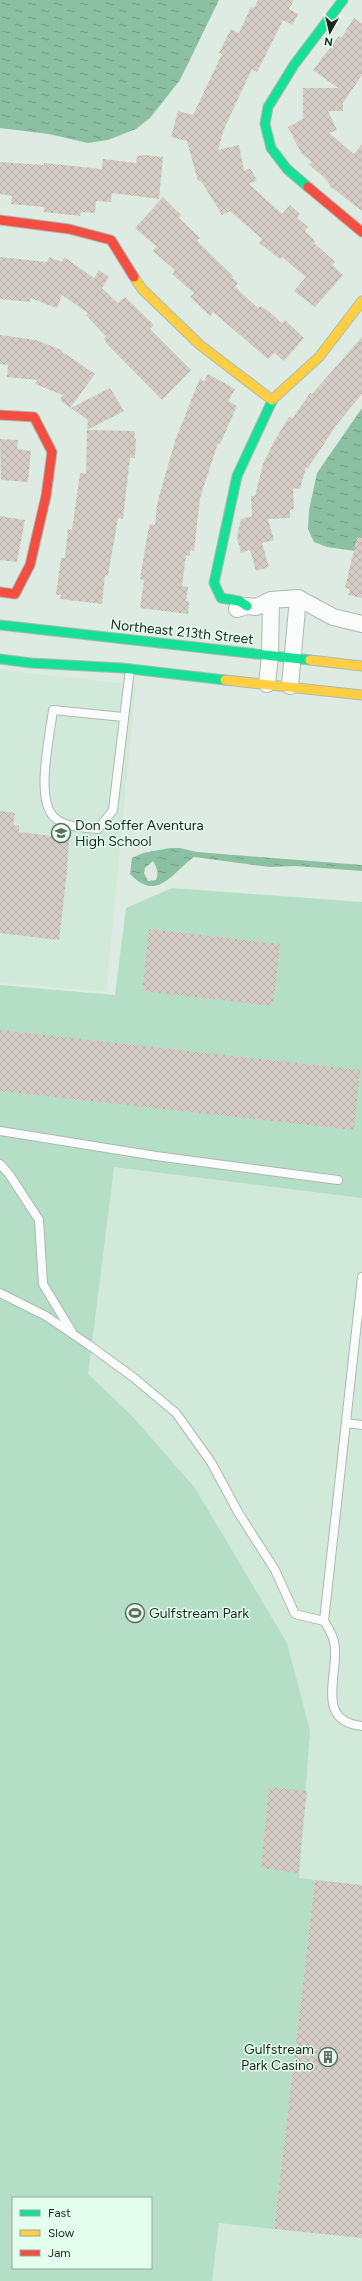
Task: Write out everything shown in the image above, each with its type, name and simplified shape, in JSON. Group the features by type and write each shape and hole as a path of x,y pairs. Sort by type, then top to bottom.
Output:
{"street":[{"path":"343,0 294,65 268,107 265,124 271,148 287,169 362,232"},
{"path":"0,220 69,229 111,240 142,289 200,345 272,400"},
{"path":"362,301 319,357 272,400 238,476 214,582 222,599 228,607 238,610 247,606 256,607 271,600 298,598 333,617 362,624"},
{"path":"0,415 34,418 52,452 46,496 30,565 16,594 0,592"},
{"path":"290,686 298,598"},
{"path":"267,684 270,656 271,600"},
{"name":"Northeast 213th Street","path":"0,625 362,666"},
{"path":"0,659 31,663 130,669 362,695"}],"lane":[{"path":"123,718 53,710 44,786 47,805 54,818 61,822 98,829 113,810 130,669"},
{"path":"0,1131 156,1156 338,1180"},
{"path":"0,1164 10,1174 39,1220 43,1284 74,1334"},
{"path":"362,1277 324,1621 333,1638 335,1667 332,1701 337,1715 353,1725 362,1726"},
{"path":"0,1293 46,1316 74,1334 133,1377 176,1413 211,1462 238,1512 275,1570 295,1614 324,1621"},
{"path":"346,1423 362,1425"}],"shaded area":[{"name":"Don Soffer Aventura High School","path":"0,670 136,685 106,992 0,982"},
{"name":"Gulfstream Park","path":"172,888 362,902 362,1198 114,1167 88,1374 133,1417 195,1488 287,1643 310,1731 299,1878 315,1880 274,2229 219,2223 212,2281 0,2281 0,985 115,995 126,908"},
{"name":"Gulfstream Park","path":"0,1127 362,1165 362,2281 0,2281"}],"water":[{"path":"0,0 219,0 180,80 150,118 136,129 108,140 88,143 49,134 0,128"},
{"path":"362,408 362,552 327,547 314,542 308,529 309,510 317,473"},
{"path":"170,848 180,848 197,852 362,865 362,871 295,866 270,867 194,857 163,883 156,886 148,886 130,874 132,858 143,853","holes":["153,861 156,868 157,877 156,880 148,881 144,873 145,868"]}],"building":[{"path":"258,0 294,0 289,9 298,14 292,25 283,20 257,72 252,69 224,129 218,150 239,145 244,171 250,168 257,180 249,184 282,214 290,205 300,214 297,218 308,227 305,231 315,241 314,243 335,262 332,265 343,275 315,307 294,291 306,277 282,257 280,259 259,243 262,239 230,211 222,215 201,181 198,181 187,141 171,137 178,111 193,115 222,54 219,53 231,29 239,33 251,7 254,8"},
{"path":"354,18 362,24 362,75 343,103 343,111 328,111 337,130 329,133 354,154 362,144 362,211 331,187 324,177 309,165 312,162 301,153 288,127 303,119 303,88 338,88 313,70 339,36 341,38"},
{"path":"145,155 163,157 159,199 112,193 111,202 96,201 95,213 81,212 80,216 44,212 44,207 11,204 12,196 0,194 0,162 44,165 44,163 102,169 103,159 136,163 137,156"},
{"path":"163,197 181,215 179,218 200,238 197,241 234,277 232,278 238,283 235,287 258,308 260,306 267,310 282,323 285,320 304,338 284,361 274,353 268,359 213,312 210,316 190,297 194,293 172,274 175,270 153,251 157,247 135,228"},
{"path":"0,257 47,262 49,257 62,262 64,257 94,278 99,270 109,277 102,288 118,303 125,297 154,325 150,329 191,370 162,400 108,345 104,339 106,337 86,315 88,313 62,295 57,308 30,298 30,302 0,299"},
{"path":"0,335 36,340 62,350 61,351 95,374 70,408 60,400 63,395 35,384 37,380 7,377 8,365 0,364"},
{"path":"362,337 362,394 337,424 308,468 306,467 300,489 293,488 294,509 290,510 290,518 268,519 274,540 262,543 269,567 256,571 250,550 241,553 237,537 241,519 252,516 251,496 255,496 263,464 276,438 289,417 292,419 310,393 312,394"},
{"path":"208,374 235,389 228,401 237,406 220,444 218,443 200,498 194,551 190,550 190,556 186,555 182,586 188,587 186,601 189,601 188,614 140,608 144,580 140,579 150,524 155,525 157,504 175,441 200,378 204,382"},
{"path":"110,388 124,411 87,430 88,420 71,408"},
{"path":"87,430 135,431 134,439 136,438 135,458 130,458 123,519 118,518 108,576 105,575 102,604 60,599 61,595 56,595 61,558 65,558 68,529 72,530 80,473 86,474"},
{"path":"0,439 18,440 17,449 31,451 28,482 1,480"},
{"path":"0,516 25,520 17,562 0,560"},
{"path":"357,537 362,538 362,598 348,595 350,589 345,588"},
{"path":"0,811 15,813 13,825 19,826 19,832 69,838 67,872 59,940 0,933"},
{"path":"149,929 280,944 273,1006 142,991"},
{"path":"0,1030 360,1070 354,1130 0,1091"},
{"path":"269,1787 307,1791 298,1873 261,1868"},
{"name":"Gulfstream Park Casino","path":"315,1880 362,1885 362,2238 274,2229"}],"traffic: fast":[{"path":"308,187 287,169 271,148 265,124 268,107 294,65 343,0"},
{"path":"247,606 239,601 221,598 214,583 237,476 273,399"},
{"path":"0,625 310,660"},
{"path":"0,659 31,663 122,668 225,680"}],"traffic: slow":[{"path":"134,277 142,289 200,345 272,400"},
{"path":"273,399 319,357 362,301"},
{"path":"310,660 362,666"},
{"path":"225,680 362,695"}],"traffic: jam":[{"path":"308,187 362,232"},
{"path":"0,220 69,229 111,240 134,277"},
{"path":"0,415 34,417 52,452 46,496 30,565 15,594 0,592"}],"place":[{"name":"Don Soffer Aventura High School","path":"61,833"},
{"name":"Gulfstream Park","path":"135,1613"},
{"name":"Gulfstream Park Casino","path":"328,2057"}]}
